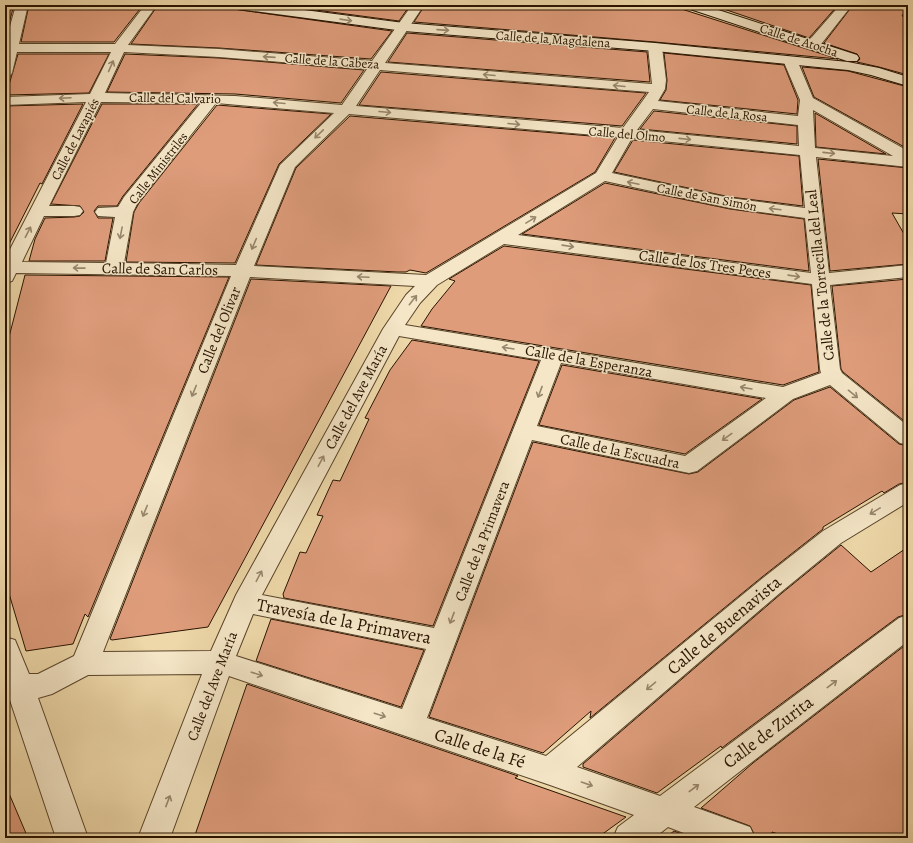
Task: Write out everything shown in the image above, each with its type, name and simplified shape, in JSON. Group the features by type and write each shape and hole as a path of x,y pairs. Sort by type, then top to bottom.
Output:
{"street":[{"path":"5,73 8,48 22,5"},
{"name":"Calle de Lavapiés","path":"7,270 39,211 119,48 151,5"},
{"name":"Calle de la Magdalena","path":"238,5 261,6 404,27 655,47 790,60 868,70 908,82"},
{"name":"Calle del Olivar","path":"86,664 92,643 243,271 288,165 346,109 378,65 418,5"},
{"name":"Calle de Atocha","path":"692,5 908,76"},
{"path":"811,44 817,40 846,5"},
{"path":"653,97 659,80 655,47"},
{"name":"Calle de la Cabeza","path":"8,48 119,48 219,53 378,65 653,97"},
{"path":"790,60 807,100 908,158"},
{"name":"Calle del Calvario","path":"5,101 96,97 212,98 346,109"},
{"name":"Calle de la Rosa","path":"653,97 805,121"},
{"name":"Calle del Ave María","path":"154,838 220,662 246,602 393,329 413,299 430,281 602,176 627,134 653,97"},
{"name":"Calle Ministriles","path":"114,268 124,212 130,201 212,98"},
{"name":"Calle de la Torrecilla del Leal","path":"807,100 805,121 807,151 829,366 833,376 840,384 908,438"},
{"name":"Calle del Olmo","path":"346,109 627,134 908,162"},
{"name":"Calle de San Simón","path":"602,176 730,203 813,214"},
{"path":"39,211 74,212"},
{"path":"104,212 124,212"},
{"name":"Calle de los Tres Peces","path":"502,238 820,280 908,271"},
{"name":"Calle de San Carlos","path":"7,270 114,268 243,271 430,281"},
{"name":"Calle de la Esperanza","path":"393,329 785,394"},
{"name":"Calle de la Primavera","path":"410,725 554,356"},
{"name":"Calle de la Escuadra","path":"525,431 689,465 785,394 833,376"},
{"name":"Calle de Buenavista","path":"550,771 772,585 832,538 908,491"},
{"name":"Travesía de la Primavera","path":"246,602 443,641"},
{"name":"Calle de Zurita","path":"629,838 908,626"},
{"path":"5,648 12,683 72,838"},
{"name":"Calle de la Fé","path":"86,664 220,662 550,771 739,838"},
{"path":"12,683 42,686 64,673 86,664"}],"building":[{"path":"5,5 14,5 5,38"},
{"path":"29,5 143,5 114,42 21,42"},
{"path":"158,5 192,5 233,9 392,31 371,59 219,48 131,44"},
{"path":"278,5 410,5 399,21"},
{"path":"425,5 669,5 838,59 414,22"},
{"path":"712,5 838,5 809,38"},
{"path":"853,5 908,5 902,16 908,18 908,75 857,62 860,59 857,54 824,43"},
{"path":"407,33 647,52 650,82 388,62"},
{"path":"664,53 784,65 798,100 797,114 660,100 666,90 667,80"},
{"path":"18,54 109,54 89,93 6,95"},
{"path":"125,54 219,58 364,70 341,103 235,94 107,92"},
{"path":"802,67 848,71 908,87 908,149 814,97"},
{"path":"381,72 646,93 622,126 359,105"},
{"path":"83,104 42,184 40,183 5,252 5,106"},
{"path":"102,104 198,104 123,196 117,206 98,206 94,211 98,218 113,218 105,261 29,261 35,239 45,218 74,217 80,216 84,212 80,206 51,204"},
{"path":"217,105 331,114 279,164 235,263 126,262 134,212 139,203"},
{"path":"654,111 797,126 797,144 640,129"},
{"path":"815,113 886,154 816,147"},
{"path":"350,116 615,138 595,172 426,273 410,270 406,272 398,272 256,265 296,168"},
{"path":"633,140 799,156 803,206 730,197 614,172"},
{"path":"818,159 908,168 908,214 892,213 908,241 908,264 830,271"},
{"path":"605,183 730,209 804,219 809,271 522,234"},
{"path":"504,246 811,285 819,372 783,385 421,326 432,309 455,281 449,279"},
{"path":"25,275 229,277 88,617 85,614 73,644 26,651 5,580 5,337 9,337"},
{"path":"251,279 391,286 208,627 112,640 110,639"},
{"path":"908,279 908,424 841,369 832,286"},
{"path":"412,340 539,361 433,626 284,598 283,594 300,552 306,553 323,516 317,515 333,480 340,481 369,419 365,418 390,370"},
{"path":"562,365 762,399 685,454 539,425"},
{"path":"830,387 899,444 908,446 908,482 899,484 884,493 882,491 823,527 823,529 590,718 591,711 543,753 429,717 533,442 689,474 698,472 794,400"},
{"path":"841,545 871,572 908,547 908,614 898,617 722,748 721,746 657,793 583,767 583,764 782,593"},
{"path":"271,619 424,650 401,707 256,661"},
{"path":"908,643 908,838 790,838 772,832 771,838 756,838 750,826 701,808 753,763"},
{"path":"247,684 518,776 515,778 626,817 597,838 194,838"},
{"path":"5,784 28,838 5,838"},
{"path":"674,831 693,838 665,838"}]}
